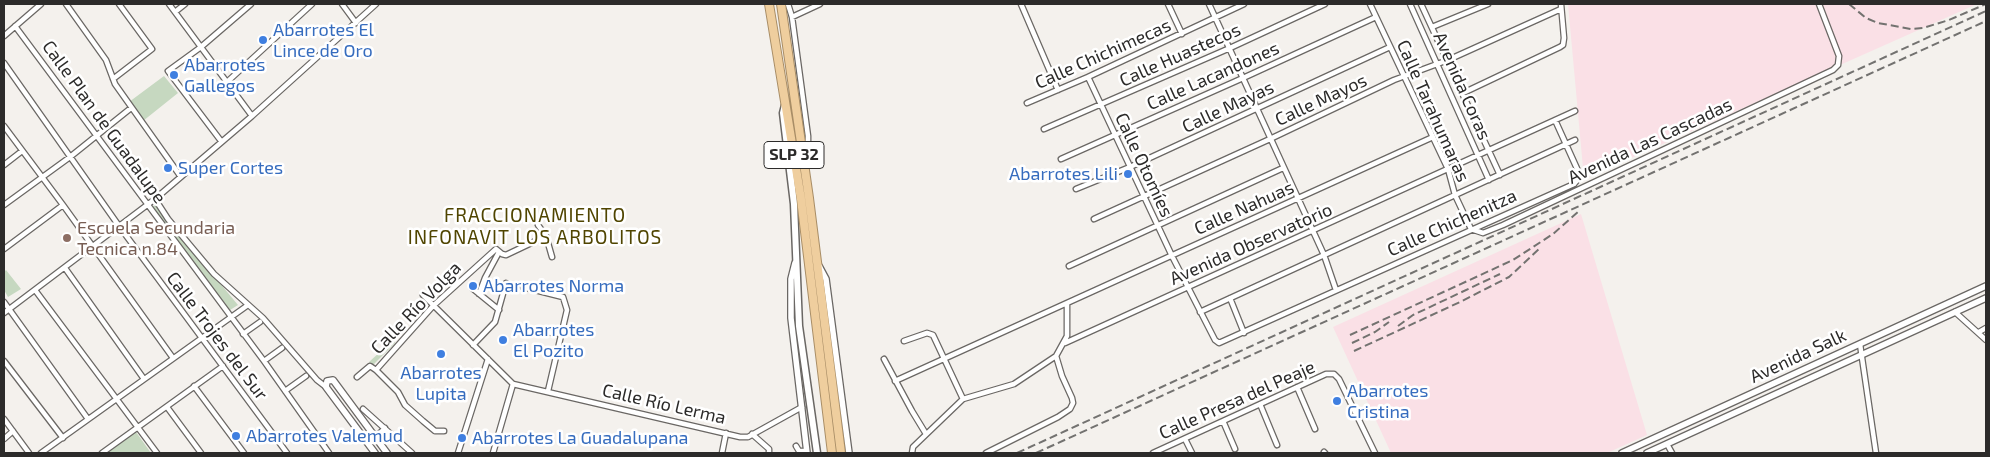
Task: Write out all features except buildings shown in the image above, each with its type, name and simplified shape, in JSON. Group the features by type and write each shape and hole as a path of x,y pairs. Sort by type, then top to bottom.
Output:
{"highway":[{"name":"SLP 32","path":"769,4 841,453"},
{"name":"SLP 32","path":"781,4 815,260 817,307 832,453"}],"main road":[{"path":"785,102 783,113 794,204 800,326 817,453"}],"street":[{"path":"4,36 41,4"},
{"path":"66,4 106,60 113,80 130,108 181,176"},
{"path":"113,80 152,49 119,4"},
{"path":"169,4 252,116"},
{"path":"175,12 184,4"},
{"path":"221,142 168,71 201,48 251,4"},
{"path":"227,82 312,4"},
{"path":"342,4 356,23"},
{"path":"4,313 155,199 252,116 376,4"},
{"path":"788,4 792,17 808,136 808,141 802,152"},
{"path":"792,17 820,4"},
{"path":"1021,4 1058,90"},
{"path":"1168,4 1182,34"},
{"path":"1209,4 1324,255 1336,290"},
{"name":"Calle Chichimecas","path":"1027,103 1088,77 1244,4"},
{"name":"Calle Huastecos","path":"1044,129 1230,48 1325,4"},
{"name":"Calle Tarahumaras","path":"1370,4 1448,169 1455,195 1471,229"},
{"name":"Avenida Coras","path":"1410,4 1489,180"},
{"name":"Avenida Coras","path":"1421,4 1500,175"},
{"path":"1432,28 1488,4"},
{"name":"Avenida Las Cascadas","path":"1471,229 1483,233 1503,226 1833,70 1838,65 1839,56 1818,4"},
{"path":"1463,92 1563,45 1561,6"},
{"name":"Calle Mayos","path":"1094,219 1404,76 1448,60 1561,6"},
{"name":"Calle Lacandones","path":"1061,159 1376,17"},
{"name":"Calle Plan de Guadalupe","path":"16,26 264,361 329,453"},
{"name":"Calle Mayas","path":"1076,189 1130,167 1390,47"},
{"name":"Calle Trojes del Sur","path":"4,64 119,226 287,453"},
{"name":"Calle Otomíes","path":"1088,77 1172,256 1215,340 1219,343"},
{"path":"4,205 70,157 130,108"},
{"name":"Avenida Observatorio","path":"1065,343 1575,111"},
{"path":"1555,120 1566,144"},
{"path":"4,126 173,358"},
{"name":"Calle Nahuas","path":"895,381 945,360 1433,137"},
{"path":"1200,312 1575,140"},
{"name":"Calle Chichenitza","path":"1219,343 1574,184 1578,179 1579,173 1566,144"},
{"path":"4,164 22,152"},
{"path":"1069,266 1283,168"},
{"path":"155,199 168,219 214,274 263,318 317,380 326,387 375,453"},
{"path":"4,250 63,205"},
{"path":"538,225 546,236 552,256"},
{"name":"Calle Río Volga","path":"376,370 433,306 496,249 506,255 546,236"},
{"name":"Calle Río Volga","path":"479,294 499,252"},
{"path":"796,446 800,451 806,452 791,298 791,279 797,256"},
{"path":"815,260 826,279 849,453"},
{"path":"65,268 144,379"},
{"path":"473,345 495,322 506,283"},
{"name":"Avenida Salk","path":"1622,453 1986,286"},
{"path":"472,288 499,310"},
{"path":"523,288 563,297 567,310 548,391"},
{"path":"35,290 157,453"},
{"path":"423,295 513,384 493,453"},
{"path":"1230,298 1244,333"},
{"name":"Avenida Salk","path":"1647,453 1986,298"},
{"path":"4,302 88,419"},
{"path":"912,453 913,447 963,398 1014,384 1056,356 1065,343 1068,328 1067,304"},
{"path":"41,453 230,316 248,305"},
{"path":"1955,312 1986,340"},
{"path":"244,334 260,322"},
{"path":"1979,332 1986,328"},
{"path":"545,332 562,334"},
{"path":"904,341 930,333 933,335 963,398"},
{"path":"1860,344 1876,453"},
{"path":"264,361 282,348"},
{"path":"986,453 1058,417 1070,409 1073,403 1072,398 1062,376 1056,356"},
{"path":"458,453 488,359"},
{"path":"884,359 926,434"},
{"path":"4,361 62,438"},
{"path":"102,453 223,366"},
{"path":"358,377 370,366 398,392 405,405 422,421 436,431 444,432"},
{"name":"Calle Presa del Peaje","path":"1153,453 1326,374 1334,374 1340,379 1375,453"},
{"path":"285,392 306,376"},
{"path":"326,387 327,381 333,380 387,453"},
{"name":"Calle Río Lerma","path":"513,384 740,437 748,437 802,406"},
{"path":"194,386 244,453"},
{"path":"1297,387 1315,429"},
{"path":"1260,404 1277,445"},
{"path":"167,406 201,453"},
{"path":"363,409 412,453"},
{"path":"4,419 29,453"},
{"path":"1223,421 1235,449"},
{"path":"375,438 385,428"},
{"path":"4,438 13,432"},
{"path":"722,453 726,433"},
{"path":"752,434 769,449 769,453"},
{"path":"1185,438 1192,453"},
{"path":"1667,444 1672,453"}],"shaded area":[{"path":"1568,4 1977,4 1584,179"},
{"path":"1581,214 1647,435 1607,453 1391,453 1333,327"}],"green space":[{"path":"164,76 178,93 143,121 129,102"},
{"path":"155,205 238,305 230,310 152,207"},
{"path":"6,270 21,289 8,297 4,290 4,272"},
{"path":"393,340 395,343 372,366 369,362"},
{"path":"136,432 151,453 106,453"}],"railway":[{"path":"1849,4 1866,18 1878,23 1911,29 1923,28 1949,20 1986,4"},
{"path":"1017,453 1986,11"},
{"path":"1036,453 1986,21"},
{"path":"1350,335 1513,260 1553,234 1579,211"},
{"path":"1354,351 1509,277 1539,249"},
{"path":"1398,326 1413,315 1500,274"},
{"path":"1352,343 1375,332 1389,322"}],"place":[{"name":"Abarrotes El Lince de Oro","path":"263,40"},
{"name":"Abarrotes Gallegos","path":"174,75"},
{"name":"Super Cortes","path":"168,168"},
{"name":"Abarrotes Lili","path":"1128,174"},
{"name":"Escuela Secundaria Tecnica n.84","path":"67,238"},
{"name":"Abarrotes Norma","path":"473,286"},
{"name":"Abarrotes El Pozito","path":"503,340"},
{"name":"Abarrotes Lupita","path":"441,354"},
{"name":"Abarrotes Cristina","path":"1337,401"},
{"name":"Abarrotes Valemud","path":"236,436"},
{"name":"Abarrotes La Guadalupana","path":"462,438"}],"district":[{"name":"FRACCIONAMIENTO INFONAVIT LOS ARBOLITOS","path":"535,227"}]}
